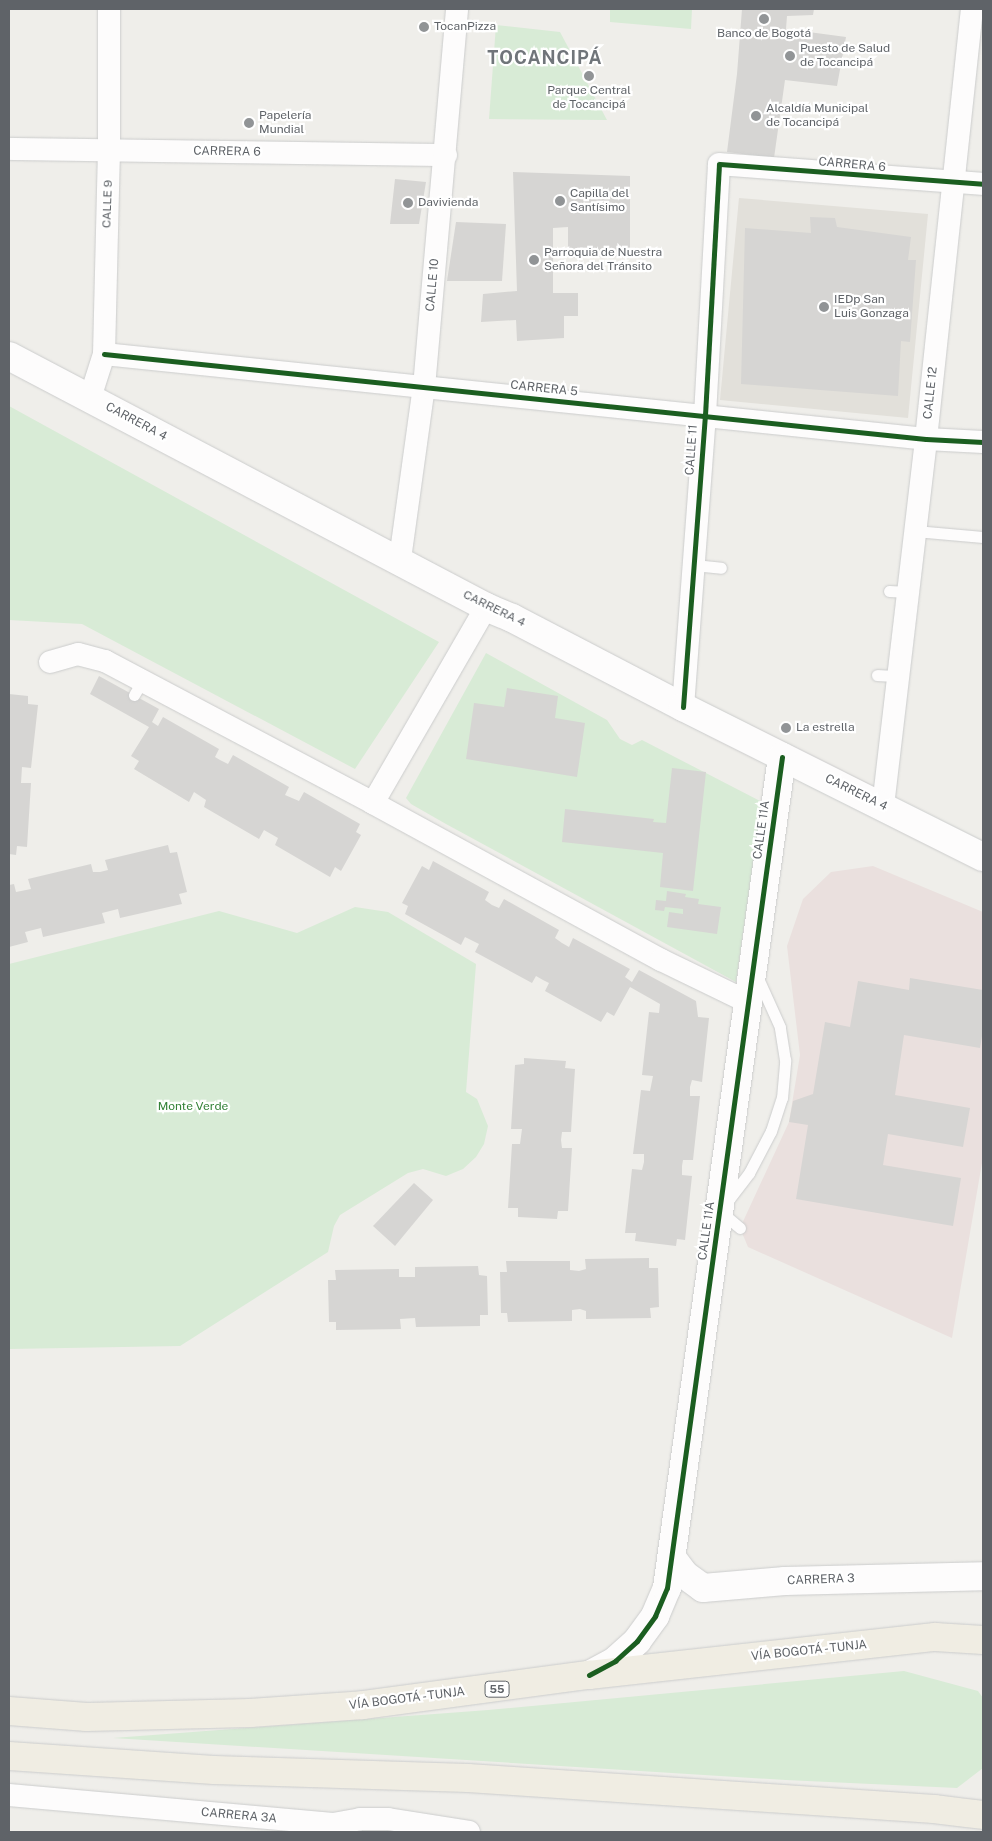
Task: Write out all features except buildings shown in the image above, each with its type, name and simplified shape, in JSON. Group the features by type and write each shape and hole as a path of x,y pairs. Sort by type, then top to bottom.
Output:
{"highway":[{"name":"VÍA BOGOTÁ - TUNJA","path":"9,1711 87,1717 250,1714 363,1705 589,1676 935,1637 983,1640"},
{"path":"935,1637 983,1656"},
{"path":"9,1756 214,1770 468,1778 934,1809 983,1815"},
{"path":"934,1809 965,1804 983,1796"}],"street":[{"name":"CALLE 9","path":"90,398 104,354 109,150 109,9"},
{"name":"CALLE 10","path":"400,560 424,387 446,154 457,9"},
{"name":"CALLE 12","path":"883,806 888,675 898,591 915,531 972,9"},
{"name":"CARRERA 6","path":"9,149 446,154"},
{"name":"CARRERA 6","path":"719,164 983,184"},
{"name":"CALLE 11","path":"683,707 705,415 719,164"},
{"name":"CARRERA 5","path":"104,354 926,439 983,442"},
{"name":"CARRERA 4","path":"9,356 400,560 486,607 512,618 683,707 983,857"},
{"path":"374,803 486,607"},
{"path":"50,662 78,654 105,661 138,688 374,803 661,960 748,1002"},
{"name":"CALLE 11A","path":"589,1676 615,1661 637,1641 655,1616 667,1588 730,1220 748,1002 782,757"},
{"name":"CARRERA 3","path":"672,1558 685,1575 703,1588 785,1581 983,1576"},
{"name":"CARRERA 3A","path":"9,1795 330,1828 360,1819 388,1819 469,1832"}],"lane":[{"path":"915,531 983,537"},
{"path":"694,565 721,568"},
{"path":"730,1220 749,1173 771,1131 782,1098 785,1060 780,1027 753,969"}],"shaded area":[{"name":"IEDp San Luis Gonzaga","path":"739,198 928,214 908,418 720,400"},
{"path":"873,866 983,912 983,1157 952,1338 748,1247 740,1228 789,1122 800,1055 787,946 803,899 831,872"}],"green space":[{"path":"610,9 692,9 691,29 610,22"},
{"path":"496,25 560,32 607,120 489,119"},
{"path":"9,406 439,642 355,769 82,624 9,620"},
{"path":"486,653 607,720 620,739 632,745 642,740 762,802 736,982 446,824 411,804 406,798"},
{"name":"Monte Verde","path":"355,907 388,912 476,964 466,1092 477,1099 488,1126 484,1144 476,1157 463,1169 446,1176 423,1169 408,1173 340,1215 334,1226 328,1252 180,1346 9,1349 9,964 219,911 297,933"},
{"path":"904,1671 978,1691 983,1698 983,1768 957,1788 786,1780 113,1738 488,1710"}],"cycle path":[{"path":"683,707 705,415 719,164 983,184"},
{"path":"104,354 926,439 983,442"},
{"path":"589,1675 615,1661 637,1641 655,1616 667,1588 782,757"}],"place":[{"name":"Banco de Bogotá","path":"764,19"},
{"name":"TocanPizza","path":"424,27"},
{"name":"Puesto de Salud de Tocancipá","path":"790,56"},
{"name":"Parque Central de Tocancipá","path":"589,76"},
{"name":"Alcaldía Municipal de Tocancipá","path":"756,116"},
{"name":"Papelería Mundial","path":"249,123"},
{"name":"Capilla del Santísimo","path":"560,201"},
{"name":"Davivienda","path":"408,203"},
{"name":"Parroquia de Nuestra Señora del Tránsito","path":"534,260"},
{"name":"IEDp San Luis Gonzaga","path":"824,307"},
{"name":"La estrella","path":"786,728"}],"district":[{"name":"TOCANCIPÁ","path":"545,58"}]}
